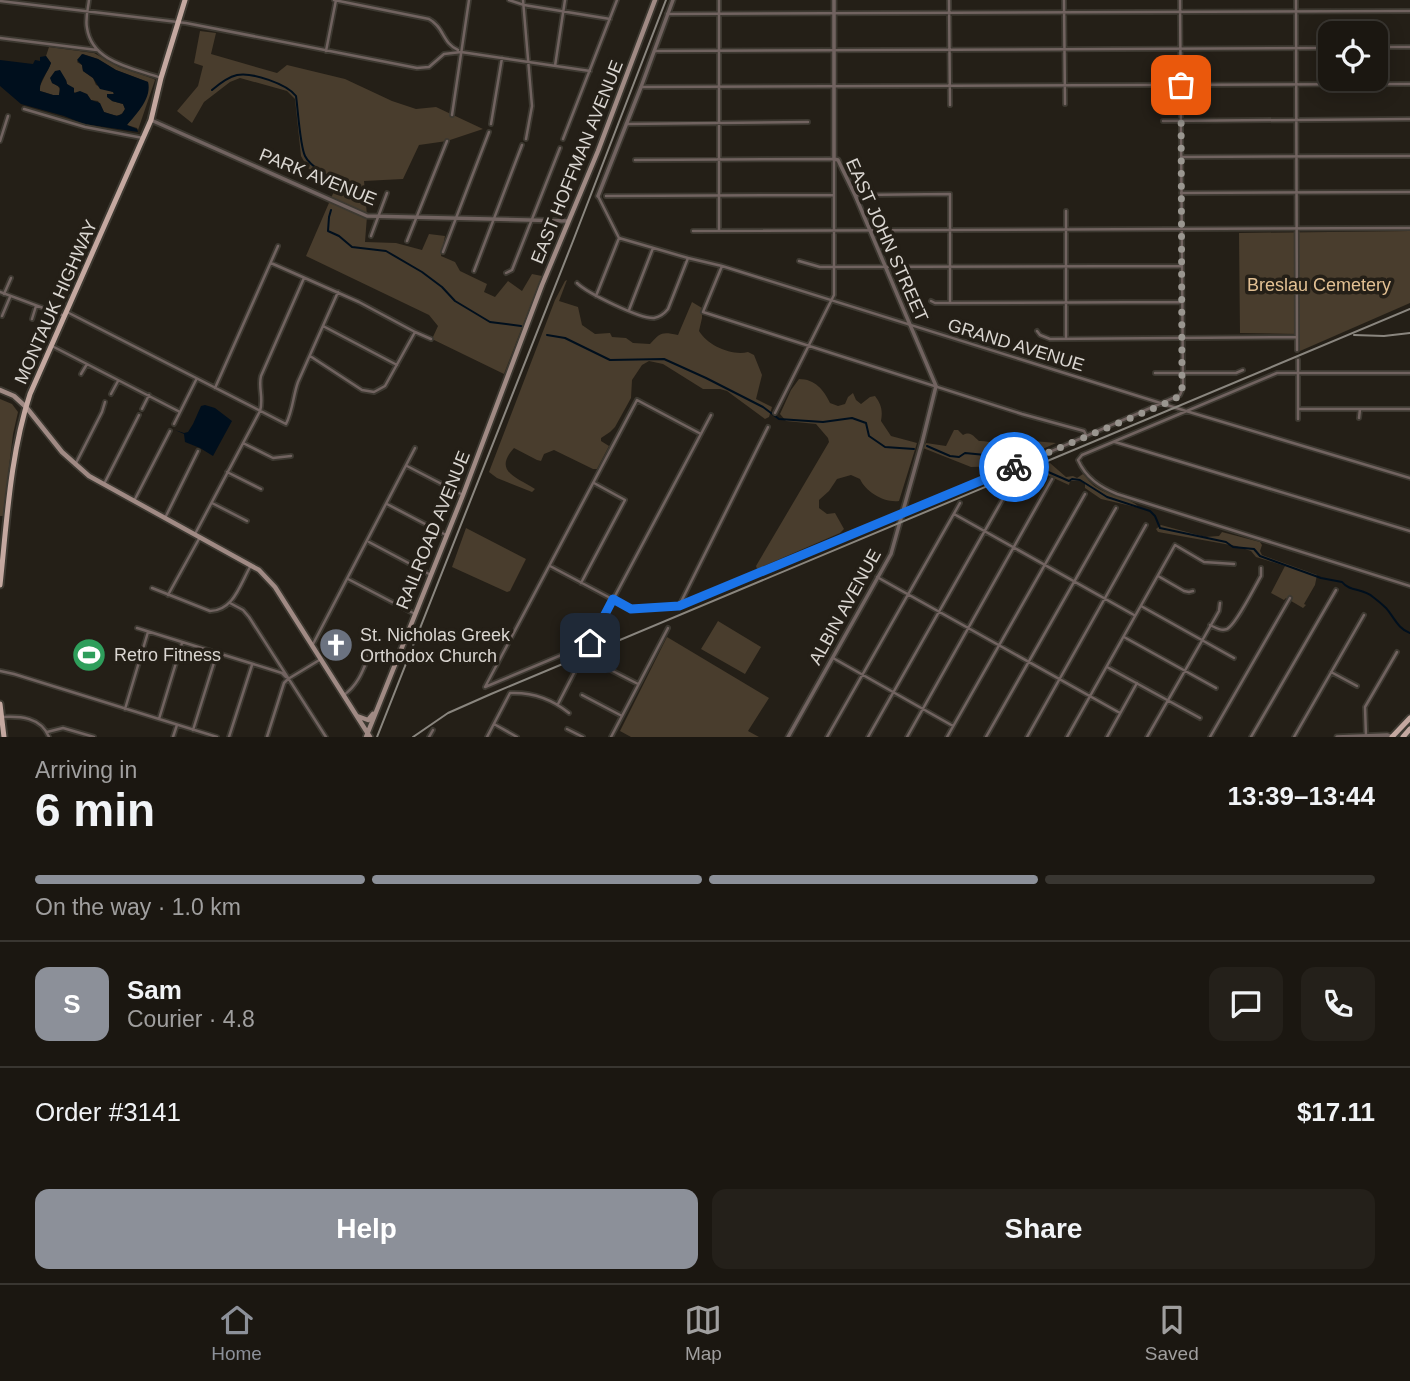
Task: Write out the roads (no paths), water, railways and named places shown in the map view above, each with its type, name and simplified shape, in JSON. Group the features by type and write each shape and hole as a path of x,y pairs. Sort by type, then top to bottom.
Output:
{"main road":[{"name":"MONTAUK HIGHWAY","path":"0,582 16,452 26,407 143,138 185,0"},
{"name":"EAST HOFFMAN AVENUE","path":"524,333 613,113 655,0"},
{"name":"RAILROAD AVENUE","path":"368,736 376,709 463,495 524,333"},
{"path":"0,390 14,396 26,407 75,465 103,486 258,570 275,587 368,736"},
{"path":"0,704 4,737"},
{"path":"356,715 368,720 376,709"},
{"path":"1392,737 1410,718"},
{"path":"1403,737 1410,729"}],"street":[{"path":"89,0 87,31 97,50"},
{"path":"327,51 335,0 429,19 440,27 451,48 461,52 590,71"},
{"path":"452,115 469,0"},
{"path":"509,0 610,19"},
{"path":"555,66 565,0"},
{"path":"563,139 617,0"},
{"name":"EAST HOFFMAN AVENUE","path":"598,196 673,0"},
{"path":"719,0 719,232"},
{"name":"EAST JOHN STREET","path":"834,0 834,159 838,160 855,195 936,386"},
{"path":"949,0 950,105"},
{"path":"1064,0 1065,104"},
{"path":"550,566 631,609 679,606 1164,404 1181,394 1180,0"},
{"path":"1296,0 1297,350"},
{"path":"0,1 186,23 424,68 434,64 444,54 461,52"},
{"path":"523,2 532,106 526,139"},
{"path":"667,14 1410,11"},
{"path":"0,37 97,50 116,63 162,78"},
{"path":"1388,47 1410,47"},
{"path":"654,51 1318,48"},
{"path":"491,124 502,58"},
{"path":"640,87 1410,84"},
{"path":"24,109 85,127 143,138"},
{"path":"0,141 8,116"},
{"name":"PARK AVENUE","path":"150,120 367,216 568,221"},
{"path":"1163,121 1410,120"},
{"path":"626,124 808,122"},
{"path":"443,252 489,132"},
{"path":"407,242 447,141"},
{"path":"474,271 522,145"},
{"path":"506,273 512,270 560,148"},
{"path":"1181,156 1410,156"},
{"path":"635,160 834,159 834,295 775,413"},
{"path":"1181,193 1410,192"},
{"path":"371,236 387,193"},
{"path":"855,195 950,194 950,303"},
{"path":"606,196 834,195"},
{"path":"596,296 619,238 598,196"},
{"path":"1066,211 1066,339"},
{"path":"693,231 1410,228"},
{"name":"GRAND AVENUE","path":"619,238 722,265 1186,411 1410,478"},
{"path":"215,388 278,246"},
{"path":"629,310 653,248"},
{"path":"577,283 596,296 652,318 668,309 688,258"},
{"path":"799,261 820,267 1182,266"},
{"path":"271,263 338,292 431,339"},
{"path":"722,265 704,312 1084,431 1086,435"},
{"path":"10,278 2,293 66,314 286,424 292,409 294,392 338,292"},
{"path":"168,595 227,472 260,411 261,376 304,278"},
{"path":"2,316 10,296"},
{"path":"931,301 1182,302"},
{"path":"32,319 36,306"},
{"path":"323,326 397,365"},
{"path":"1037,331 1050,339 1297,337"},
{"path":"310,356 362,390 380,390 385,386 415,332"},
{"path":"52,346 180,412"},
{"path":"1298,360 1298,419"},
{"path":"81,374 87,364"},
{"path":"1155,373 1236,373 1243,370"},
{"path":"1410,373 1277,373 1079,457 1079,463 1097,485 1117,494 1410,586"},
{"path":"174,424 197,379"},
{"path":"111,394 118,380"},
{"name":"ALBIN AVENUE","path":"788,737 891,554 936,386"},
{"path":"142,408 149,396"},
{"path":"701,434 637,400 485,687 590,643 613,599 701,434 711,415"},
{"path":"75,465 105,402"},
{"path":"1298,409 1410,409"},
{"path":"1359,418 1360,409"},
{"path":"103,486 139,415"},
{"path":"679,606 768,427"},
{"path":"134,501 170,431"},
{"path":"1113,442 1410,531"},
{"path":"243,443 273,458 291,456"},
{"path":"312,646 415,448"},
{"path":"165,518 198,451"},
{"path":"407,466 463,495"},
{"path":"227,472 261,489"},
{"path":"907,737 1052,479"},
{"path":"868,737 1013,481"},
{"path":"582,583 625,500 593,483"},
{"path":"947,737 1085,494"},
{"path":"212,503 247,521"},
{"path":"828,737 960,503"},
{"path":"387,504 446,535"},
{"path":"986,737 1116,508"},
{"path":"954,514 1135,616"},
{"path":"1027,737 1146,526"},
{"path":"367,542 431,575"},
{"path":"1067,737 1175,545 1204,562 1234,564"},
{"path":"152,588 209,611 217,611 230,603 251,565"},
{"path":"1210,625 1220,630 1234,623 1261,576 1261,568"},
{"path":"1158,576 1184,591 1194,591"},
{"path":"877,577 1120,713"},
{"path":"348,579 415,614"},
{"path":"1251,737 1336,590"},
{"path":"1210,737 1290,598"},
{"path":"230,603 249,617 326,737"},
{"path":"1147,737 1219,611 1220,603"},
{"path":"1141,606 1234,658"},
{"path":"1294,737 1364,615"},
{"path":"137,628 282,673 288,679"},
{"path":"611,737 668,628"},
{"path":"125,709 148,632"},
{"path":"1124,637 1216,688"},
{"path":"159,719 182,643"},
{"path":"1366,736 1365,707 1397,652"},
{"path":"193,730 217,653"},
{"path":"344,695 359,680 370,653 395,663"},
{"path":"833,658 953,726"},
{"path":"267,737 284,683 321,659"},
{"path":"599,664 638,684"},
{"path":"229,737 252,665"},
{"path":"1107,667 1199,718"},
{"path":"0,671 217,737"},
{"path":"1331,672 1357,686"},
{"path":"558,704 574,673"},
{"path":"1107,737 1137,683"},
{"path":"487,737 510,693 543,697 569,713"},
{"path":"582,695 622,716"},
{"path":"2,717 30,719 47,732 49,737"},
{"path":"494,724 517,737"},
{"path":"173,737 177,725"},
{"path":"47,732 63,728 94,737"},
{"path":"567,729 583,737"},
{"path":"429,737 433,730"},
{"path":"1337,737 1392,737"}],"water":[{"path":"82,54 148,82 146,99 127,125 138,132 84,124 21,104 0,86 0,60 33,64 35,60 40,61 40,57 46,56 51,63 40,91 59,95 60,88 52,83 50,78 55,71 60,70 67,84 74,88 74,93 80,91 87,94 91,100 100,103 104,112 117,116 122,114 125,109 123,104 107,97 107,94 114,94 113,92 100,89 93,78 83,71 77,60"},
{"path":"201,406 215,408 232,421 213,456 185,442 184,434 175,430 188,432"}],"waterway":[{"path":"212,90 237,75 251,75 285,87 296,96 305,156 332,180 338,191"},
{"path":"331,210 328,231 352,247 386,251 422,272 455,301 490,322 521,326"},
{"path":"547,335 565,338 610,360 664,359 763,407 779,419 823,422 852,418 866,423 869,436 885,447 914,449"},
{"path":"927,446 959,457 965,453 1016,458 1027,455"},
{"path":"1039,468 1069,481 1080,480 1107,497 1150,511 1160,528 1226,542 1233,547 1254,549 1260,556 1365,592 1386,608 1399,626 1410,633"}],"railway":[{"path":"377,737 666,0"},
{"path":"413,737 448,713 491,694 1410,309"},
{"path":"1354,335 1410,333"}],"place":[{"name":"St. Nicholas Greek Orthodox Church","path":"336,645"},
{"name":"Retro Fitness","path":"89,655"}],"park label":[{"name":"Breslau Cemetery","path":"1319,285"}]}
